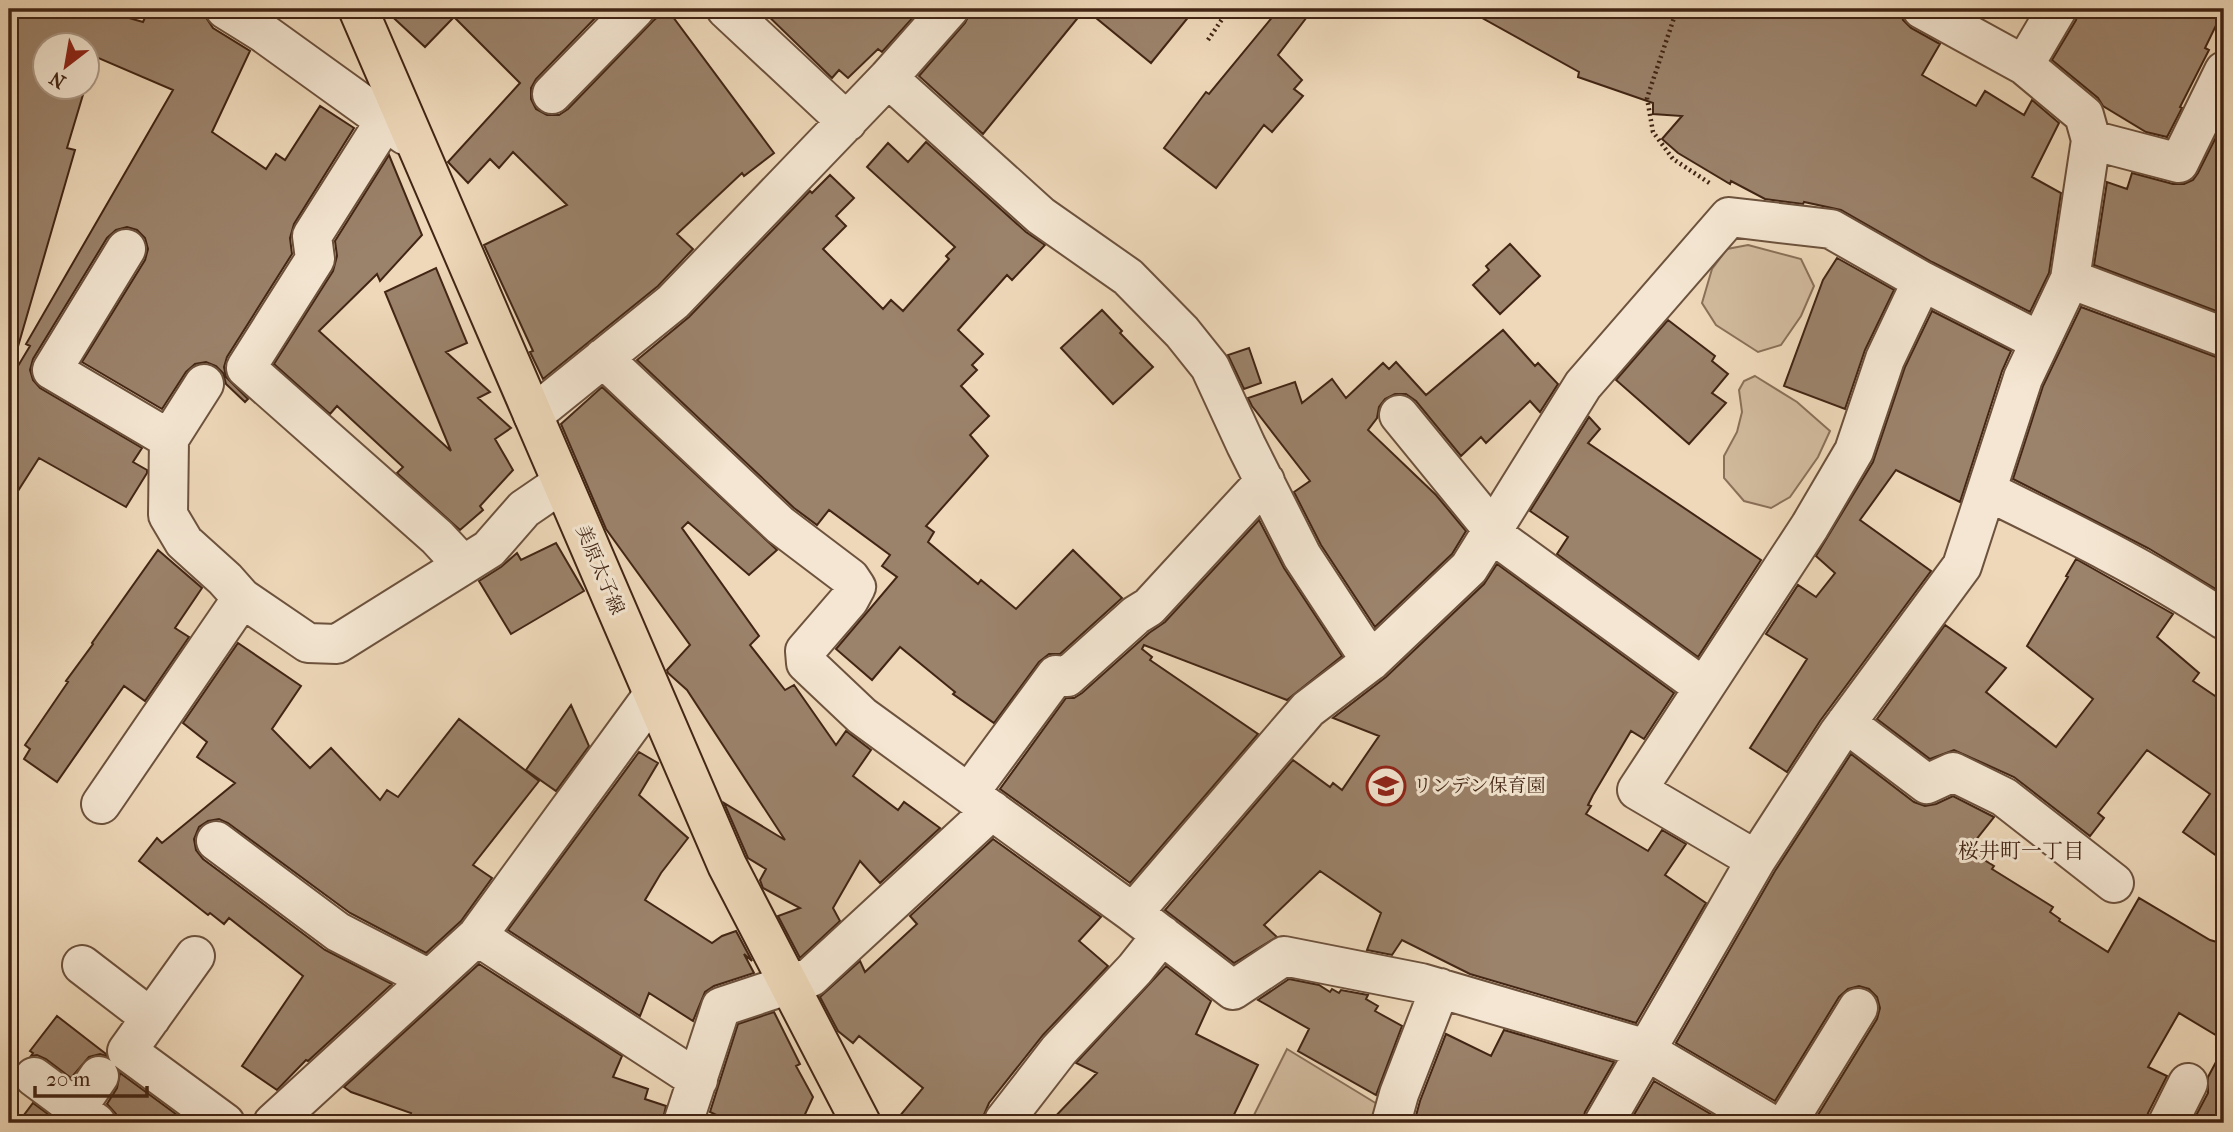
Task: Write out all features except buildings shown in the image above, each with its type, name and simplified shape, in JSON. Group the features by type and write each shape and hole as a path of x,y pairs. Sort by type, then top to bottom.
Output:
{"main road":[{"name":"美原太子線","path":"358,9 400,132 533,415 727,865 861,1123"}],"street":[{"path":"225,9 262,32 400,132 312,236 315,259 246,368 436,537 463,565"},
{"path":"552,94 635,9"},
{"path":"726,9 847,122"},
{"path":"1604,1123 1756,860 1846,723 1962,566 2023,378 2070,279 2091,140 2084,115 2024,65 1922,9"},
{"path":"2024,65 2057,9"},
{"path":"533,415 673,302 888,78 944,10"},
{"path":"888,78 1041,216 1128,277 1182,332 1210,367 1246,446 1302,556 1371,661"},
{"path":"2091,140 2179,163 2219,92"},
{"path":"1004,1121 1059,1050 1135,969 1147,924 1308,709 1371,661 1468,568 1494,531 1583,385 1729,217 1831,229 1922,281 2039,341"},
{"path":"126,249 52,370 169,439"},
{"path":"2070,279 2224,337"},
{"path":"1756,860 1637,790 1810,526 1854,451 1885,359 1922,281"},
{"path":"603,358 780,525 849,578 856,587 849,600 805,650 806,663 862,716 1233,990 1284,956 1440,988 1645,1050 1769,1123"},
{"path":"204,384 169,439 168,515 184,542 242,598 308,643 337,645 489,549 524,509 562,483"},
{"path":"1399,415 1502,541 1703,687"},
{"path":"683,1123 721,1007 811,977 980,801 1056,675 1067,677 1136,615 1149,607 1265,481"},
{"path":"1987,491 2076,534 2195,600 2224,620"},
{"path":"101,804 242,598"},
{"path":"273,1123 477,936 653,695"},
{"path":"1846,723 1927,784 1953,772 2004,797 2114,883"},
{"path":"216,841 338,932 429,979"},
{"path":"477,936 698,1080"},
{"path":"195,956 127,1051 225,1123"},
{"path":"82,965 151,1018"},
{"path":"1391,1123 1399,1094 1440,988"},
{"path":"1787,1123 1858,1008"},
{"path":"34,1077 86,1116 99,1076"},
{"path":"2168,1123 2188,1083"}],"path":[{"path":"1208,40 1229,9"},
{"path":"1677,9 1647,98 1653,132 1673,159 1722,191 1729,217"}],"shaded area":[{"path":"1748,245 1801,259 1814,286 1801,316 1781,345 1758,352 1716,325 1702,303 1712,269 1727,249"},
{"path":"1755,376 1797,402 1830,431 1818,457 1790,497 1771,508 1744,501 1724,478 1724,456 1737,432 1742,412 1739,390 1744,381"},
{"path":"1287,1049 1387,1110 1380,1123 1250,1123"}],"place":[{"name":"リンデン保育園","path":"1386,786"}],"district":[{"name":"桜井町一丁目","path":"2021,851"}]}
